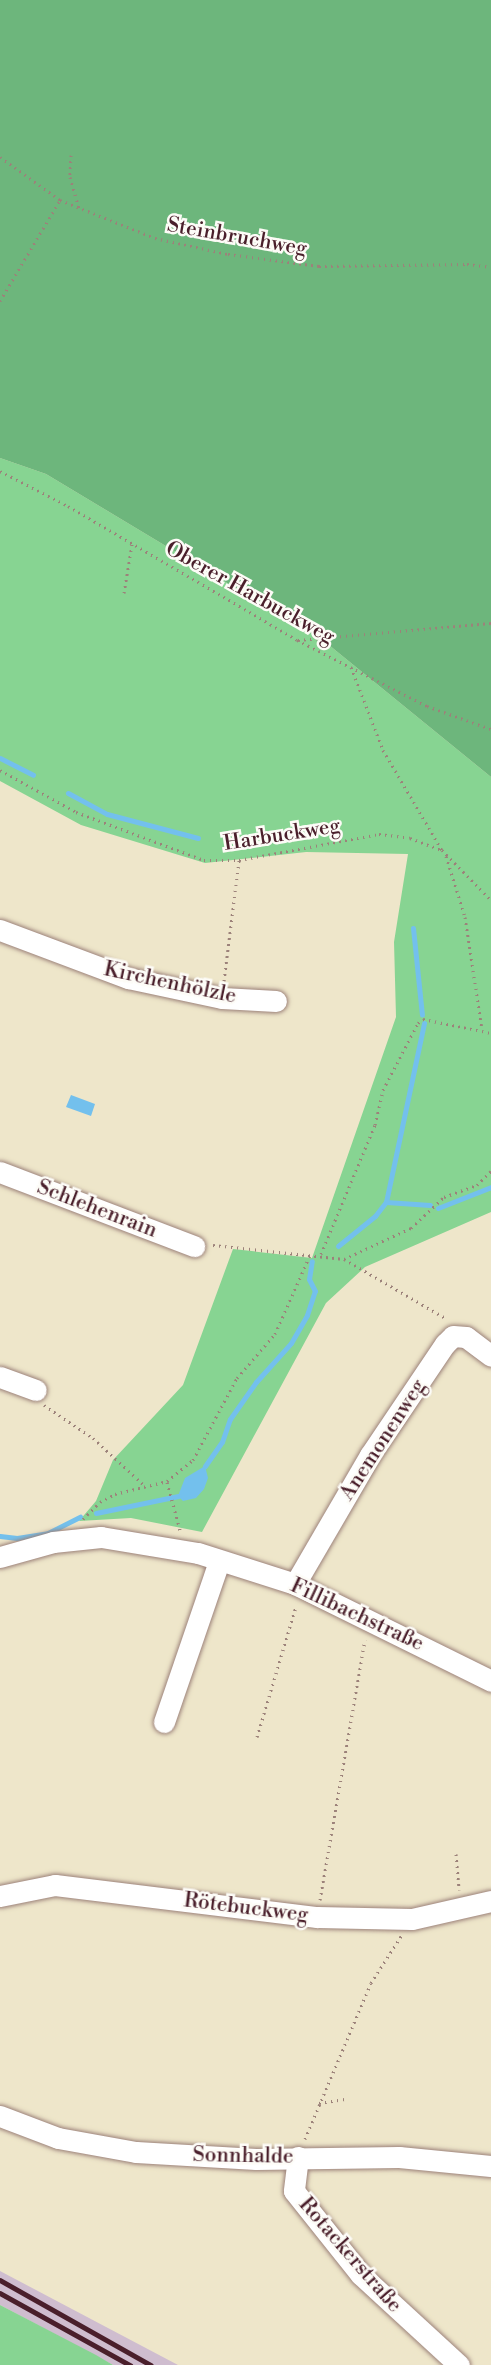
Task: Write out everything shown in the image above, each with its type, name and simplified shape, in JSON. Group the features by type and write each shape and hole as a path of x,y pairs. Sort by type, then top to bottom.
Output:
{"street":[{"name":"Kirchenhölzle","path":"0,930 128,978 222,998 276,1001"},
{"name":"Schlehenrain","path":"0,1172 194,1246"},
{"name":"Anemonenweg","path":"299,1586 370,1455 445,1344 453,1336 466,1337"},
{"path":"466,1337 491,1356"},
{"path":"0,1377 36,1390"},
{"name":"Fillibachstraße","path":"0,1557 53,1542 101,1537 173,1547 299,1586 369,1618 491,1681"},
{"path":"164,1722 219,1561"},
{"name":"Rötebuckweg","path":"0,1896 54,1885 317,1917 412,1919 491,1901"},
{"name":"Sonnhalde","path":"0,2116 58,2138 136,2152 256,2159 399,2157 491,2166"},
{"name":"Rotackerstraße","path":"298,2157 294,2191 361,2275 459,2365"}],"path":[{"path":"71,155 70,177 79,209"},
{"name":"Steinbruchweg","path":"0,156 60,200 155,238 228,254 319,266 467,264 491,267"},
{"path":"0,301 60,200"},
{"name":"Oberer Harbuckweg","path":"0,471 132,544 297,640 427,706 491,729"},
{"path":"124,593 132,544"},
{"path":"297,640 491,623"},
{"path":"351,667 383,750 450,861 465,917 482,1029"},
{"name":"Harbuckweg","path":"0,770 76,812 141,839 204,860 239,860 379,834 410,838 442,850 491,900"},
{"path":"225,969 239,860"},
{"path":"321,1254 375,1125 383,1090 418,1023 423,1018 482,1029 491,1034"},
{"path":"344,1259 411,1228 444,1197 477,1185 491,1170"},
{"path":"194,1246 231,1245 321,1254 344,1259 444,1317 466,1337"},
{"path":"76,1527 100,1502 145,1486 167,1481 193,1460 237,1378 275,1334 310,1254"},
{"path":"36,1390 45,1408 93,1438 145,1486"},
{"path":"167,1481 173,1516 182,1534"},
{"path":"257,1737 299,1586"},
{"path":"317,1917 369,1618"},
{"path":"456,1854 462,1909"},
{"path":"298,2157 371,1983 412,1919"},
{"path":"319,2103 345,2100"}],"shaded area":[{"path":"0,2271 178,2365 113,2365 0,2305"}],"green space":[{"path":"0,0 491,0 491,777 324,641 46,474 0,458"},
{"path":"0,458 46,474 324,641 491,777 491,1212 365,1267 326,1303 202,1532 131,1518 79,1521 96,1501 113,1460 183,1385 233,1249 312,1258 396,1017 394,942 408,854 306,852 205,863 81,825 0,781"},
{"path":"0,2305 96,2355 113,2365 0,2365"}],"water":[{"path":"71,1095 95,1104 91,1116 66,1107"},
{"path":"205,1466 208,1478 204,1489 196,1498 183,1501 178,1496 185,1478"}],"waterway":[{"path":"0,758 33,775"},
{"path":"68,793 107,814 198,838"},
{"path":"413,928 422,1015"},
{"path":"338,1246 375,1216 386,1202 424,1023"},
{"path":"438,1208 491,1187"},
{"path":"386,1202 430,1205"},
{"path":"205,1466 222,1442 230,1419 256,1382 291,1343 307,1315 315,1291 309,1279 312,1261"},
{"path":"96,1513 178,1496"},
{"path":"0,1536 17,1538 48,1533 80,1517"}],"railway":[{"path":"0,2280 151,2365"},
{"path":"0,2293 130,2365"}]}
